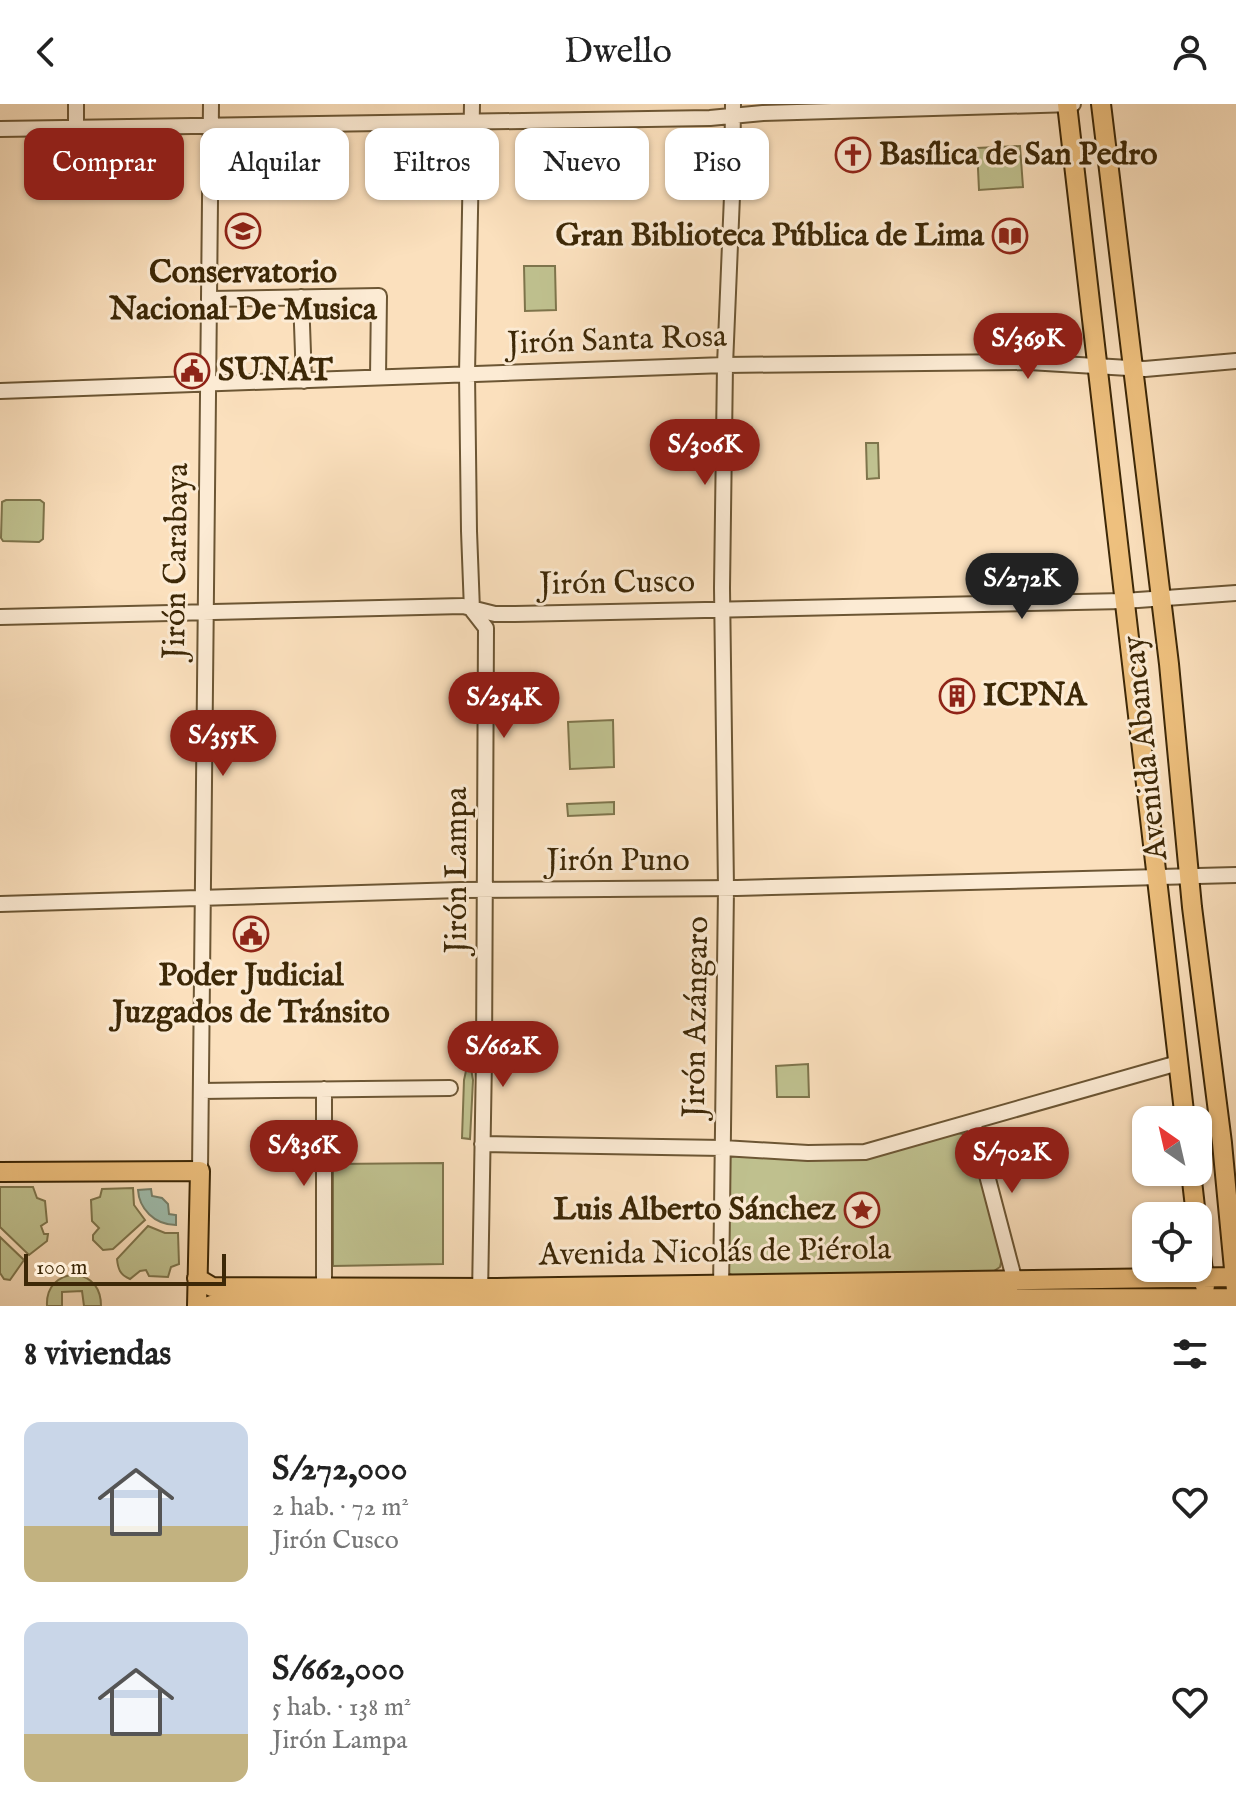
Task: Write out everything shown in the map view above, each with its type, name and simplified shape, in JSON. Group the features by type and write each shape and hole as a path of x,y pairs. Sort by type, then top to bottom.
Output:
{"main road":[{"name":"Avenida Abancay","path":"1069,104 1183,1106"},
{"name":"Avenida Abancay","path":"1101,104 1161,598 1235,1281"},
{"path":"0,1172 200,1171"},
{"name":"Jirón Carabaya","path":"197,1306 200,1171"},
{"name":"Avenida Nicolás de Piérola","path":"721,1296 1014,1278 1132,1277"},
{"name":"Avenida Nicolás de Piérola","path":"1212,1277 1235,1281"},
{"name":"Avenida Nicolás de Piérola","path":"197,1278 212,1287 324,1298"},
{"path":"1204,1282 1208,1302"},
{"name":"Avenida Nicolás de Piérola","path":"209,1306 220,1302 324,1298 721,1296 1208,1302 1236,1298"}],"street":[{"path":"76,104 76,127"},
{"name":"Jirón Carabaya","path":"200,1171 211,104"},
{"name":"Jirón Lampa","path":"472,104 467,374 469,531 472,610 486,628 480,1298"},
{"path":"0,129 472,121 733,110 1069,104"},
{"name":"Jirón Azángaro","path":"721,1296 726,888 723,610 725,365 733,110"},
{"path":"209,299 379,296 378,377"},
{"path":"305,297 308,381"},
{"name":"Jirón Santa Rosa","path":"0,391 725,365 1029,362 1134,369 1236,361"},
{"name":"Jirón Cusco","path":"0,617 463,606 472,610 515,614 723,610 1124,601 1236,593"},
{"name":"Jirón Puno","path":"0,904 484,889 726,888 1236,875"},
{"path":"482,1144 865,1152 1178,1063"},
{"path":"201,1091 450,1088"},
{"path":"324,1089 324,1298"},
{"path":"973,1122 1014,1278"}],"green space":[{"path":"1020,146 1023,187 979,190 977,148"},
{"path":"524,266 555,266 556,310 525,311"},
{"path":"866,443 878,443 879,478 867,479"},
{"path":"40,500 44,503 43,539 39,542 3,541 2,502"},
{"path":"613,720 614,767 570,769 568,722"},
{"path":"614,802 614,814 568,816 567,804"},
{"path":"469,1057 473,1080 470,1139 462,1138 464,1080"},
{"path":"808,1064 809,1097 777,1097 776,1066"},
{"path":"954,1132 967,1135 971,1140 1002,1258 1000,1267 994,1271 733,1276 729,1273 728,1160 732,1156 840,1159"},
{"path":"443,1163 443,1264 333,1266 333,1164"},
{"path":"0,1187 33,1187 37,1198 45,1201 47,1222 41,1226 44,1234 48,1234 47,1241 29,1255 0,1227"},
{"path":"133,1188 134,1205 145,1220 113,1249 103,1250 93,1240 99,1228 92,1221 91,1200 100,1197 102,1189"},
{"path":"148,1226 165,1233 178,1233 179,1264 171,1267 168,1277 149,1276 146,1270 130,1279 120,1271 117,1259"},
{"path":"0,1237 24,1260 10,1280 4,1279 0,1273"},
{"path":"76,1274 95,1285 101,1306 84,1306 82,1291 62,1292 62,1306 47,1306 48,1293 54,1284 63,1277"}],"shaded area":[{"path":"151,1189 152,1196 162,1198 168,1204 169,1214 176,1215 176,1225 155,1219 145,1209 138,1190"}],"place":[{"name":"Basílica de San Pedro","path":"853,155"},
{"name":"Conservatorio Nacional De Musica","path":"243,231"},
{"name":"Gran Biblioteca Pública de Lima","path":"1010,236"},
{"name":"SUNAT","path":"192,371"},
{"name":"ICPNA","path":"957,696"},
{"name":"Poder Judicial Juzgados de Tránsito","path":"251,934"},
{"name":"Luis Alberto Sánchez","path":"862,1210"}]}
